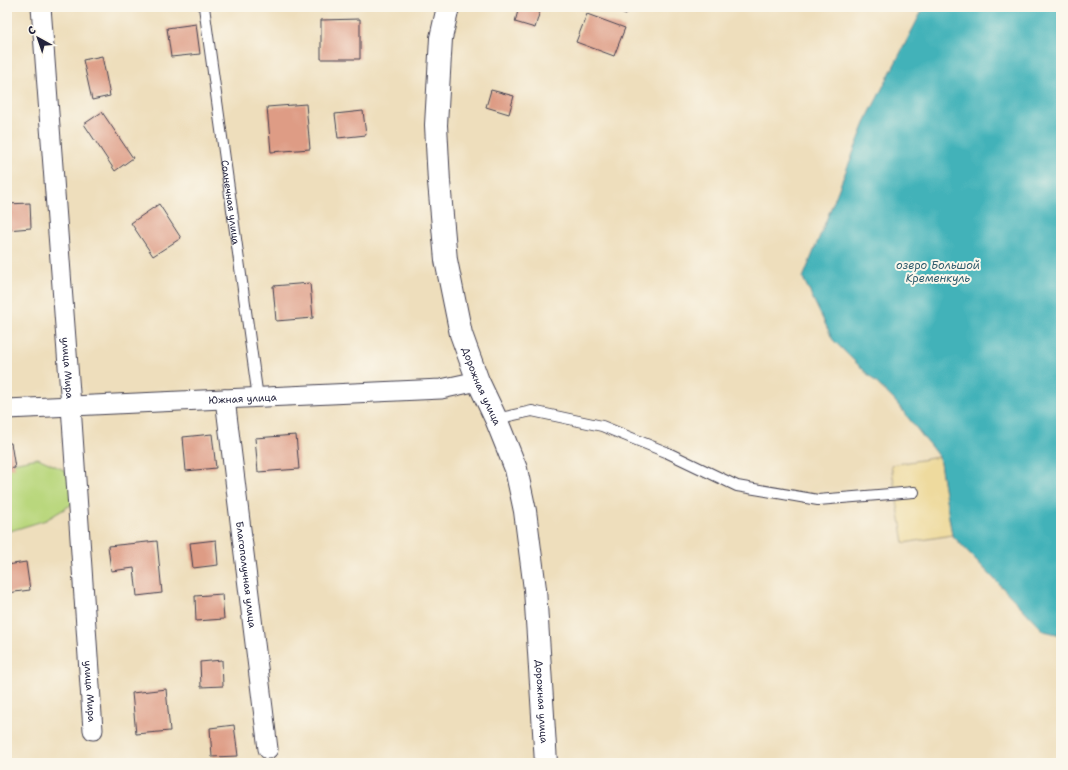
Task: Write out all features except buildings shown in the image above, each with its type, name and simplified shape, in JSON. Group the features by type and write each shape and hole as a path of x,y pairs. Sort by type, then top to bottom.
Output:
{"street":[{"name":"улица Мира","path":"41,7 71,406 93,730"},
{"name":"Дорожная улица","path":"448,7 440,46 436,125 439,182 446,260 460,334 516,469 525,511 536,589 546,763"},
{"name":"Южная улица","path":"7,410 441,389 478,380"},
{"name":"Благополучная улица","path":"225,399 268,749"}],"lane":[{"name":"Солнечная улица","path":"204,7 258,398"},
{"path":"496,419 532,412 602,426 666,452 737,486 781,494 818,500 914,492"}],"green space":[{"path":"38,458 64,470 79,500 46,520 7,532 7,464"}],"sand":[{"path":"939,457 952,535 904,543 891,465"}],"water":[{"name":"озеро Большой Кременкуль","path":"924,7 1061,7 1061,635 1044,631 952,535 939,457 895,401 833,340 803,278 868,116"}]}
